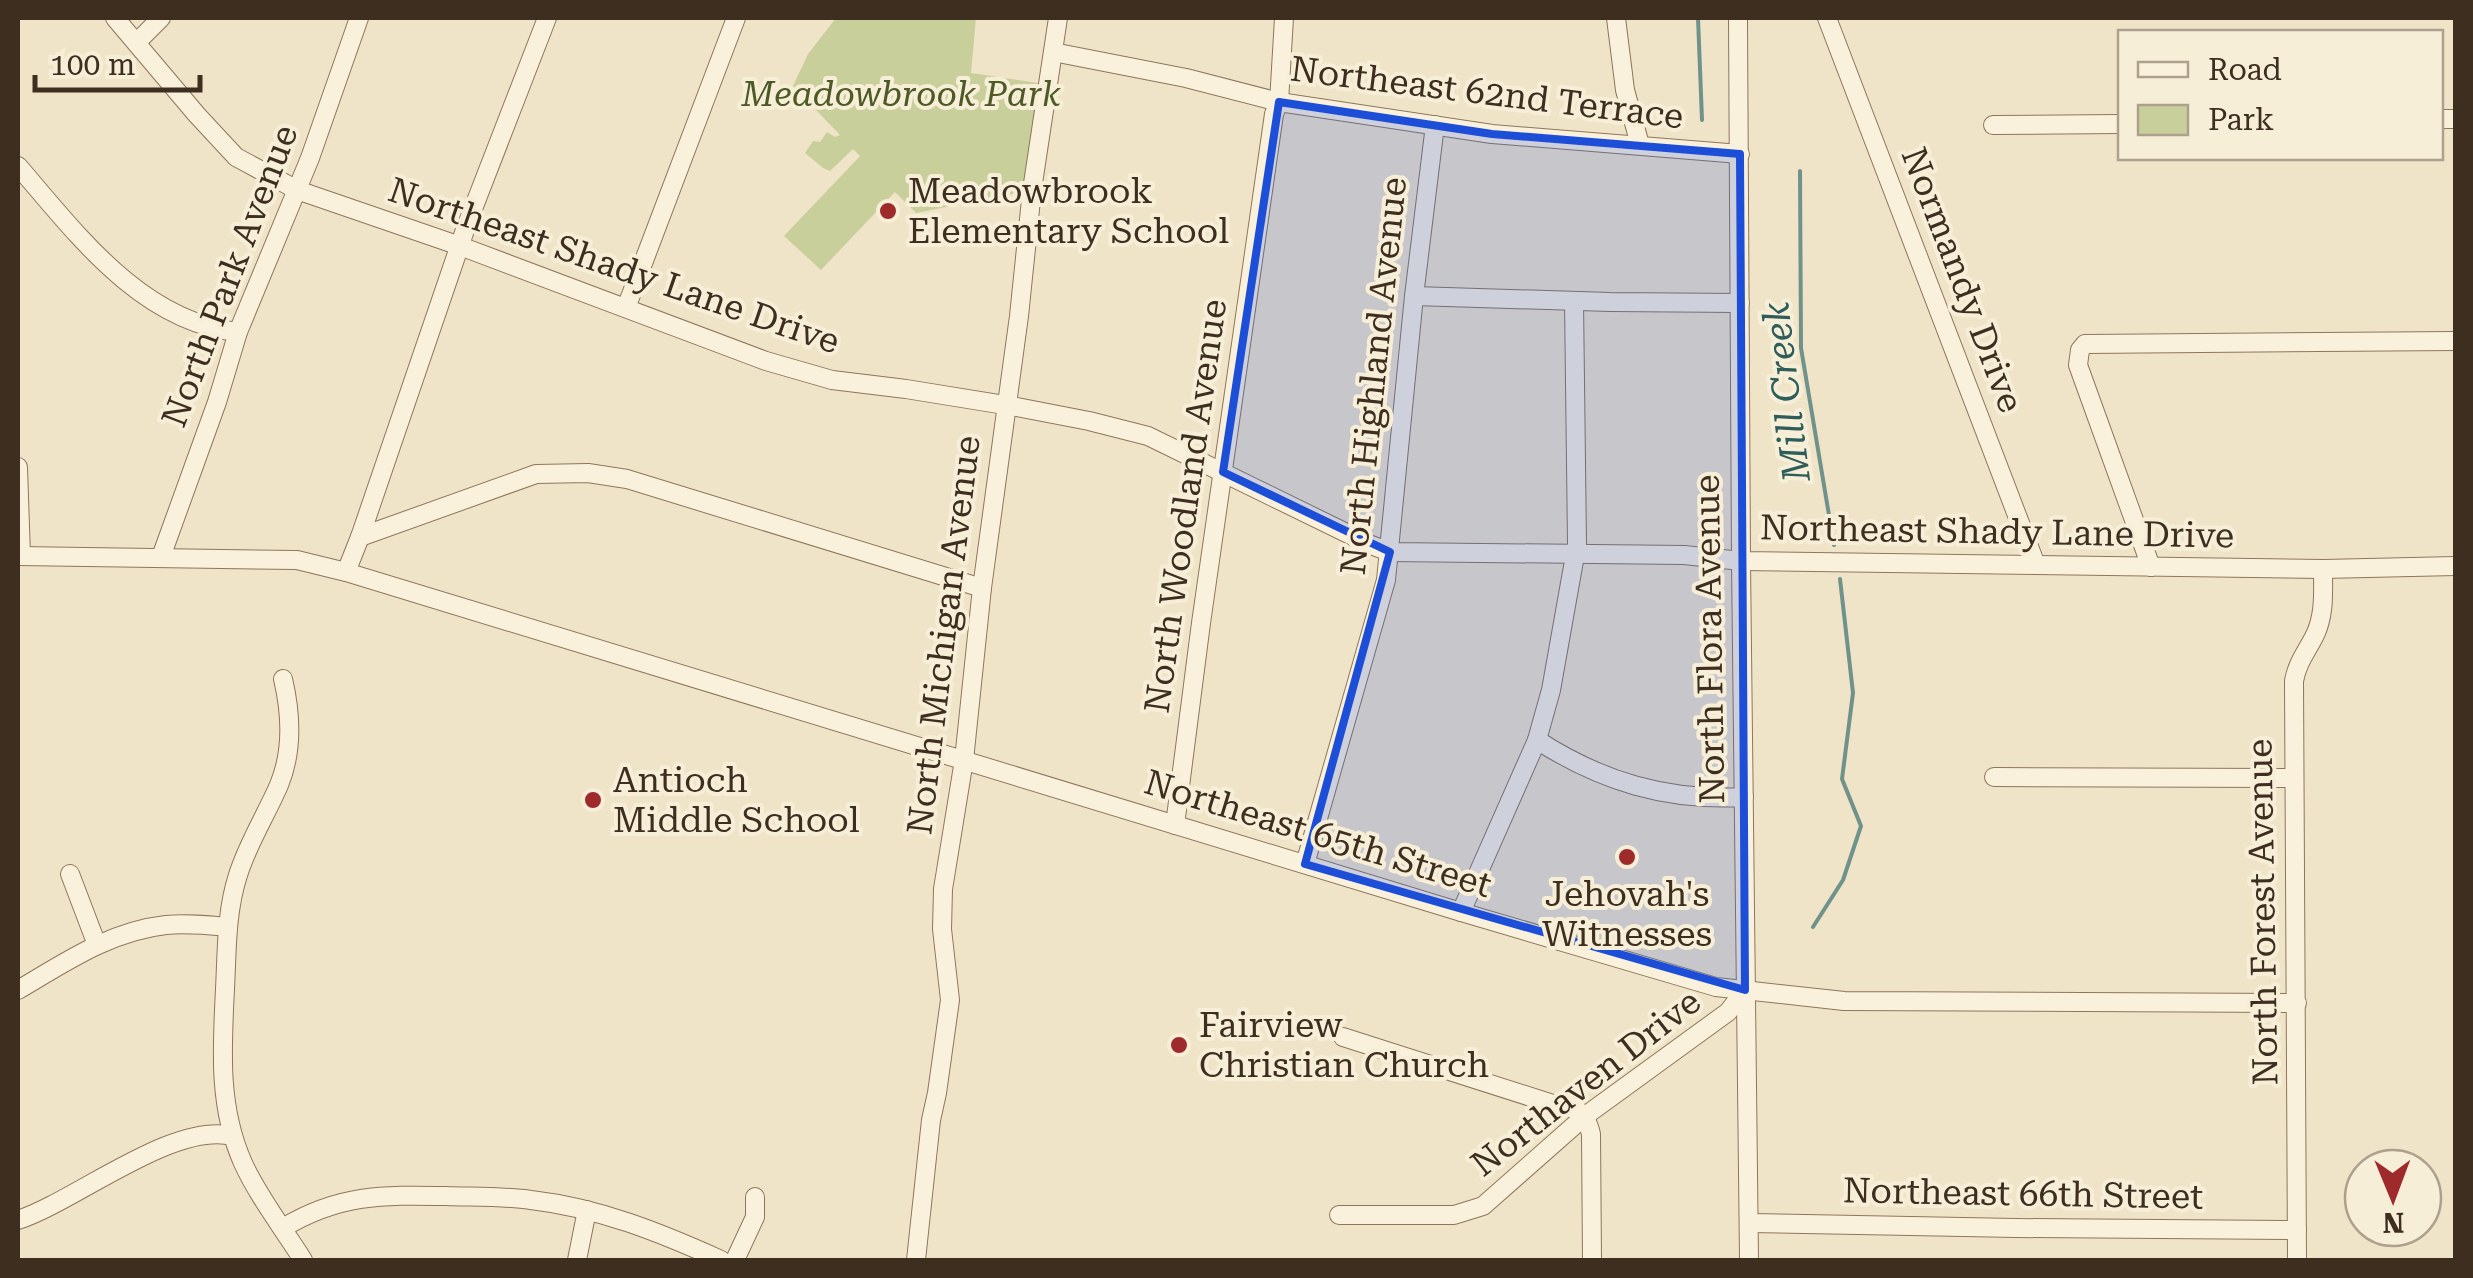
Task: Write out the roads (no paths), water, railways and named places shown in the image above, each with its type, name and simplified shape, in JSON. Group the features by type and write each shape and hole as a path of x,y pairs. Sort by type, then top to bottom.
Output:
{"street":[{"name":"Northeast Shady Lane Drive","path":"115,18 236,158 297,190 460,246 766,361 832,380 1007,406 1148,436 1390,552 2151,567 2456,566"},
{"path":"137,42 161,18"},
{"name":"North Park Avenue","path":"161,557 238,332 297,190 359,18"},
{"path":"346,572 460,246 546,18"},
{"path":"626,308 736,18"},
{"name":"North Michigan Avenue","path":"916,1260 930,1120 950,1000 941,909 964,760 1032,190 1058,18"},
{"name":"North Woodland Avenue","path":"1175,825 1274,114 1279,102 1284,18"},
{"path":"1616,18 1625,90 1640,145"},
{"name":"North Flora Avenue","path":"1738,18 1749,1260"},
{"name":"Normandy Drive","path":"1827,18 2036,565"},
{"name":"Northeast 62nd Terrace","path":"1053,52 1186,78 1279,102 1492,134 1740,154"},
{"path":"1992,125 2118,124"},
{"name":"North Highland Avenue","path":"1305,864 1386,580 1435,125"},
{"path":"18,166 94,253 136,288 203,327 238,332"},
{"path":"1414,296 1740,303"},
{"path":"1461,912 1536,740 1552,690 1576,553 1574,301"},
{"path":"2151,567 2078,365 2085,344 2456,342"},
{"path":"18,467 19,556"},
{"path":"360,537 536,474 588,473 628,479 982,588"},
{"name":"Northeast 65th Street","path":"19,556 297,560 346,572 1716,987 1844,1001 2297,1003"},
{"name":"North Forest Avenue","path":"2297,1260 2294,681 2300,659 2320,622 2323,568"},
{"path":"283,679 290,707 284,768 246,852 228,927 222,1080 233,1136 246,1168 303,1260"},
{"path":"1536,740 1580,765 1640,788 1702,799 1744,798"},
{"path":"1994,777 2294,778"},
{"path":"70,874 97,944"},
{"path":"18,990 97,944 122,935 165,925 228,927"},
{"name":"Northaven Drive","path":"1338,1215 1454,1215 1477,1209 1496,1197 1585,1116 1728,1012 1746,990"},
{"path":"1344,1037 1576,1108 1585,1116 1591,1134 1592,1260"},
{"path":"18,1220 53,1206 128,1162 166,1146 222,1133 233,1136"},
{"path":"735,1260 755,1217 756,1197"},
{"path":"283,1228 319,1208 355,1198 512,1198 587,1210 667,1236 721,1260"},
{"path":"578,1260 587,1210"},
{"name":"Northeast 66th Street","path":"1749,1223 2297,1230"}],"waterway":[{"name":"Mill Creek","path":"1698,18 1702,120"},
{"name":"Mill Creek","path":"1800,171 1801,348 1834,545"},
{"name":"Mill Creek","path":"1813,927 1843,880 1861,826 1842,779 1853,693 1840,579"}],"place":[{"name":"Meadowbrook Elementary School","path":"888,211"},
{"name":"Antioch Middle School","path":"593,800"},
{"name":"Jehovah's Witnesses","path":"1627,857"},
{"name":"Fairview Christian Church","path":"1179,1045"}],"park label":[{"name":"Meadowbrook Park","path":"901,94"}]}
